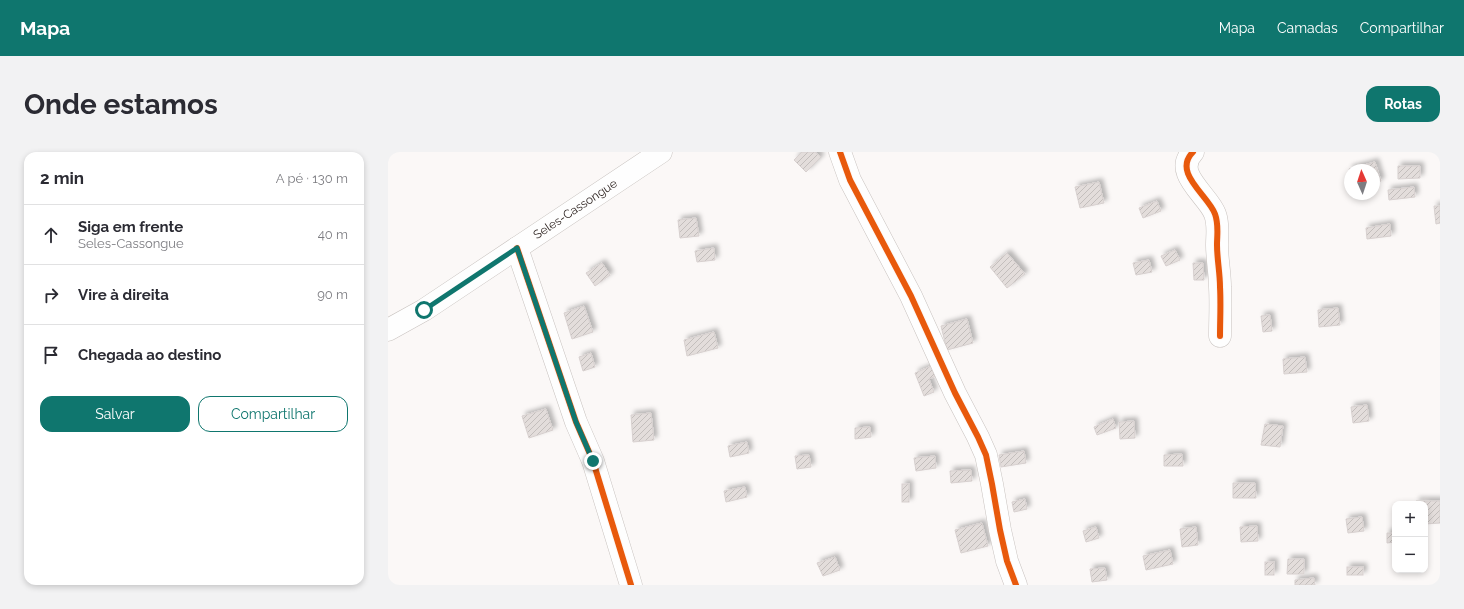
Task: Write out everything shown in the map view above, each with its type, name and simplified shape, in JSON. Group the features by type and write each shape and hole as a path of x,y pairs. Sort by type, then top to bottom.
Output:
{"street":[{"name":"Seles-Cassongue","path":"388,330 424,310 662,152"},
{"path":"840,152 850,180 910,296 955,393 978,436 986,455 1007,561 1016,585"},
{"path":"1193,152 1187,158 1186,169 1192,183 1213,208 1218,222 1217,245 1220,287 1220,336"},
{"path":"517,248 576,422 593,461 631,585"}],"building":[{"path":"802,152 815,152 821,157 806,172 794,160"},
{"path":"1398,166 1420,166 1420,178 1398,179"},
{"path":"1099,182 1104,203 1080,208 1075,187"},
{"path":"1414,187 1415,197 1389,200 1388,190"},
{"path":"1157,201 1161,211 1143,218 1139,208"},
{"path":"1434,206 1440,206 1440,223 1436,224"},
{"path":"696,218 699,236 680,238 678,220"},
{"path":"1390,224 1391,236 1367,239 1366,228"},
{"path":"714,248 715,260 697,262 695,251"},
{"path":"1175,250 1180,260 1166,266 1161,256"},
{"path":"1007,253 1025,274 1007,288 990,267"},
{"path":"1149,260 1152,272 1136,275 1133,263"},
{"path":"602,263 610,275 595,286 586,273"},
{"path":"1193,263 1203,263 1204,280 1194,280"},
{"path":"584,306 593,332 572,339 564,313"},
{"path":"1338,308 1340,325 1319,327 1318,310"},
{"path":"1270,315 1272,331 1263,332 1261,316"},
{"path":"967,319 973,343 947,350 941,326"},
{"path":"714,332 718,348 687,356 684,340"},
{"path":"591,353 595,367 583,371 579,357"},
{"path":"1305,357 1307,372 1284,374 1283,359"},
{"path":"936,364 941,374 929,379 934,392 924,396 915,373"},
{"path":"1367,405 1369,421 1353,423 1351,407"},
{"path":"546,409 553,430 529,438 522,416"},
{"path":"651,413 654,440 633,442 631,415"},
{"path":"1113,419 1116,428 1097,435 1094,427"},
{"path":"1134,421 1135,438 1120,439 1119,422"},
{"path":"1265,424 1283,426 1280,447 1261,445"},
{"path":"870,427 871,437 855,439 855,428"},
{"path":"747,442 749,453 730,457 728,446"},
{"path":"1024,451 1026,463 1001,467 999,455"},
{"path":"1182,454 1183,466 1164,466 1164,455"},
{"path":"809,455 811,467 797,469 795,456"},
{"path":"935,456 936,468 916,471 914,458"},
{"path":"971,470 972,481 951,483 950,471"},
{"path":"1233,483 1255,483 1256,498 1233,498"},
{"path":"902,484 909,484 909,502 902,502"},
{"path":"745,487 747,497 726,502 724,491"},
{"path":"1025,499 1027,509 1014,512 1012,502"},
{"path":"1428,501 1440,501 1440,523 1428,524"},
{"path":"1362,517 1364,531 1348,533 1346,519"},
{"path":"982,523 988,546 961,553 955,530"},
{"path":"1257,526 1258,541 1241,542 1240,527"},
{"path":"1096,527 1099,538 1086,542 1083,531"},
{"path":"1196,527 1198,545 1182,547 1180,529"},
{"path":"1387,533 1392,533 1392,542 1387,543"},
{"path":"1170,550 1173,564 1146,570 1143,556"},
{"path":"835,557 840,570 823,576 817,563"},
{"path":"1288,559 1304,559 1304,574 1287,574"},
{"path":"1265,562 1274,562 1274,575 1265,575"},
{"path":"1347,567 1363,567 1363,575 1347,575"},
{"path":"1105,568 1107,580 1092,582 1090,569"},
{"path":"1314,578 1315,585 1295,585 1295,580"}],"cycle path":[{"path":"840,152 850,180 911,296 955,393 986,455 1007,561 1016,585"},
{"path":"1193,152 1188,160 1187,168 1189,176 1211,207 1217,222 1217,250 1220,276 1220,336"},
{"path":"517,248 576,422 593,461 631,585"}],"route":[{"path":"424,310 517,248 576,422 593,461"}]}
